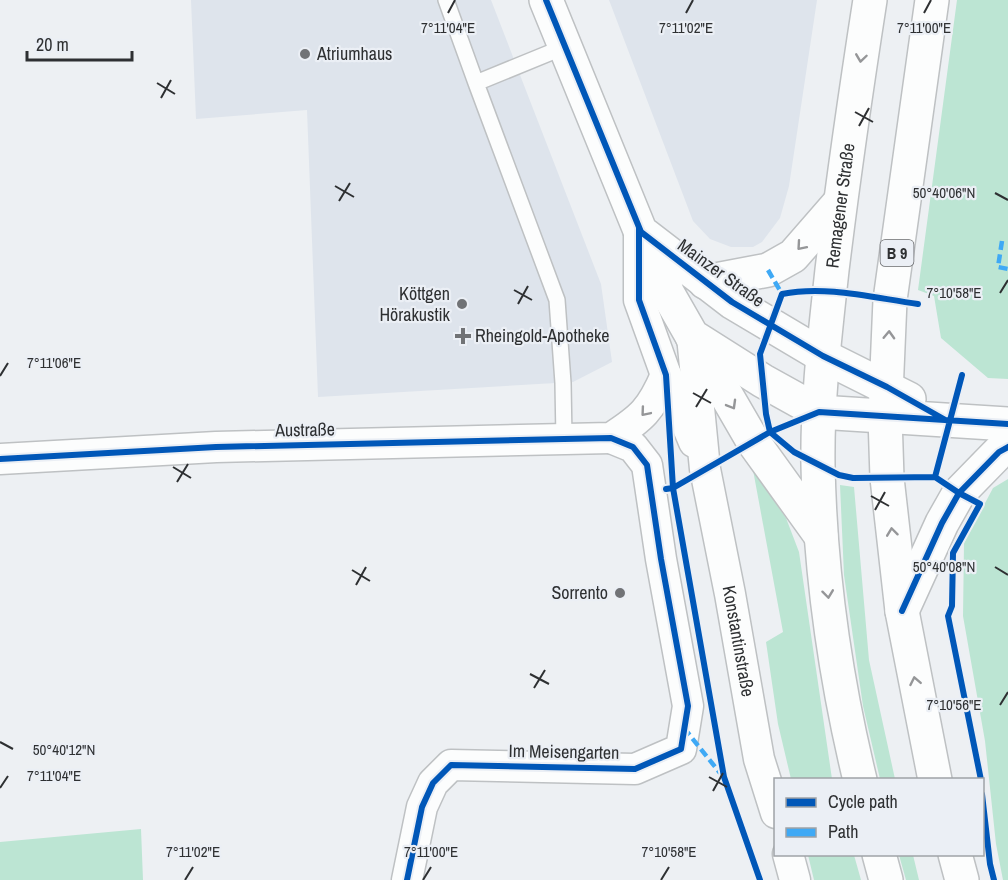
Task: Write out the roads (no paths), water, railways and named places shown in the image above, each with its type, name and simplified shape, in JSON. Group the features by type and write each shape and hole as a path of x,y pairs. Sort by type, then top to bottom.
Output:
{"main road":[{"name":"Mainzer Straße","path":"546,0 640,230 668,294 693,336 763,381 819,412 886,402"},
{"name":"Remagener Straße","path":"819,412 840,202 870,0"},
{"name":"B 9","path":"932,0 890,300 886,402 887,478 902,611 936,778"},
{"path":"705,282 768,270 793,256 840,202"},
{"name":"Mainzer Straße","path":"640,230 732,302 823,356 886,402"},
{"path":"693,336 754,443 821,536"},
{"path":"886,402 950,422 1008,424"},
{"path":"819,412 818,464 821,536 835,656 860,778"},
{"path":"902,611 942,523 959,493 999,452 1008,447"},
{"path":"879,856 886,880"},
{"path":"955,856 962,880"}],"street":[{"name":"Mainzer Straße","path":"640,230 639,300 666,375"},
{"name":"Konstantinstraße","path":"693,336 705,469 759,759 774,807"},
{"name":"Konstantinstraße","path":"666,375 705,469"},
{"path":"611,438 638,421 655,400 666,375"},
{"name":"Austraße","path":"0,457 216,447 611,438"},
{"name":"Im Meisengarten","path":"407,880 422,807 433,783 451,765 635,769 681,749 688,706 646,465 633,447 611,438"},
{"path":"788,856 795,880"}],"lane":[{"path":"446,0 557,300 563,383 564,439"},
{"path":"476,83 564,47"}],"place":[{"name":"Atriumhaus","path":"305,54"},
{"name":"Köttgen Hörakustik","path":"462,304"},
{"name":"Rheingold-Apotheke","path":"463,336"},
{"name":"Sorrento","path":"620,593"}]}
